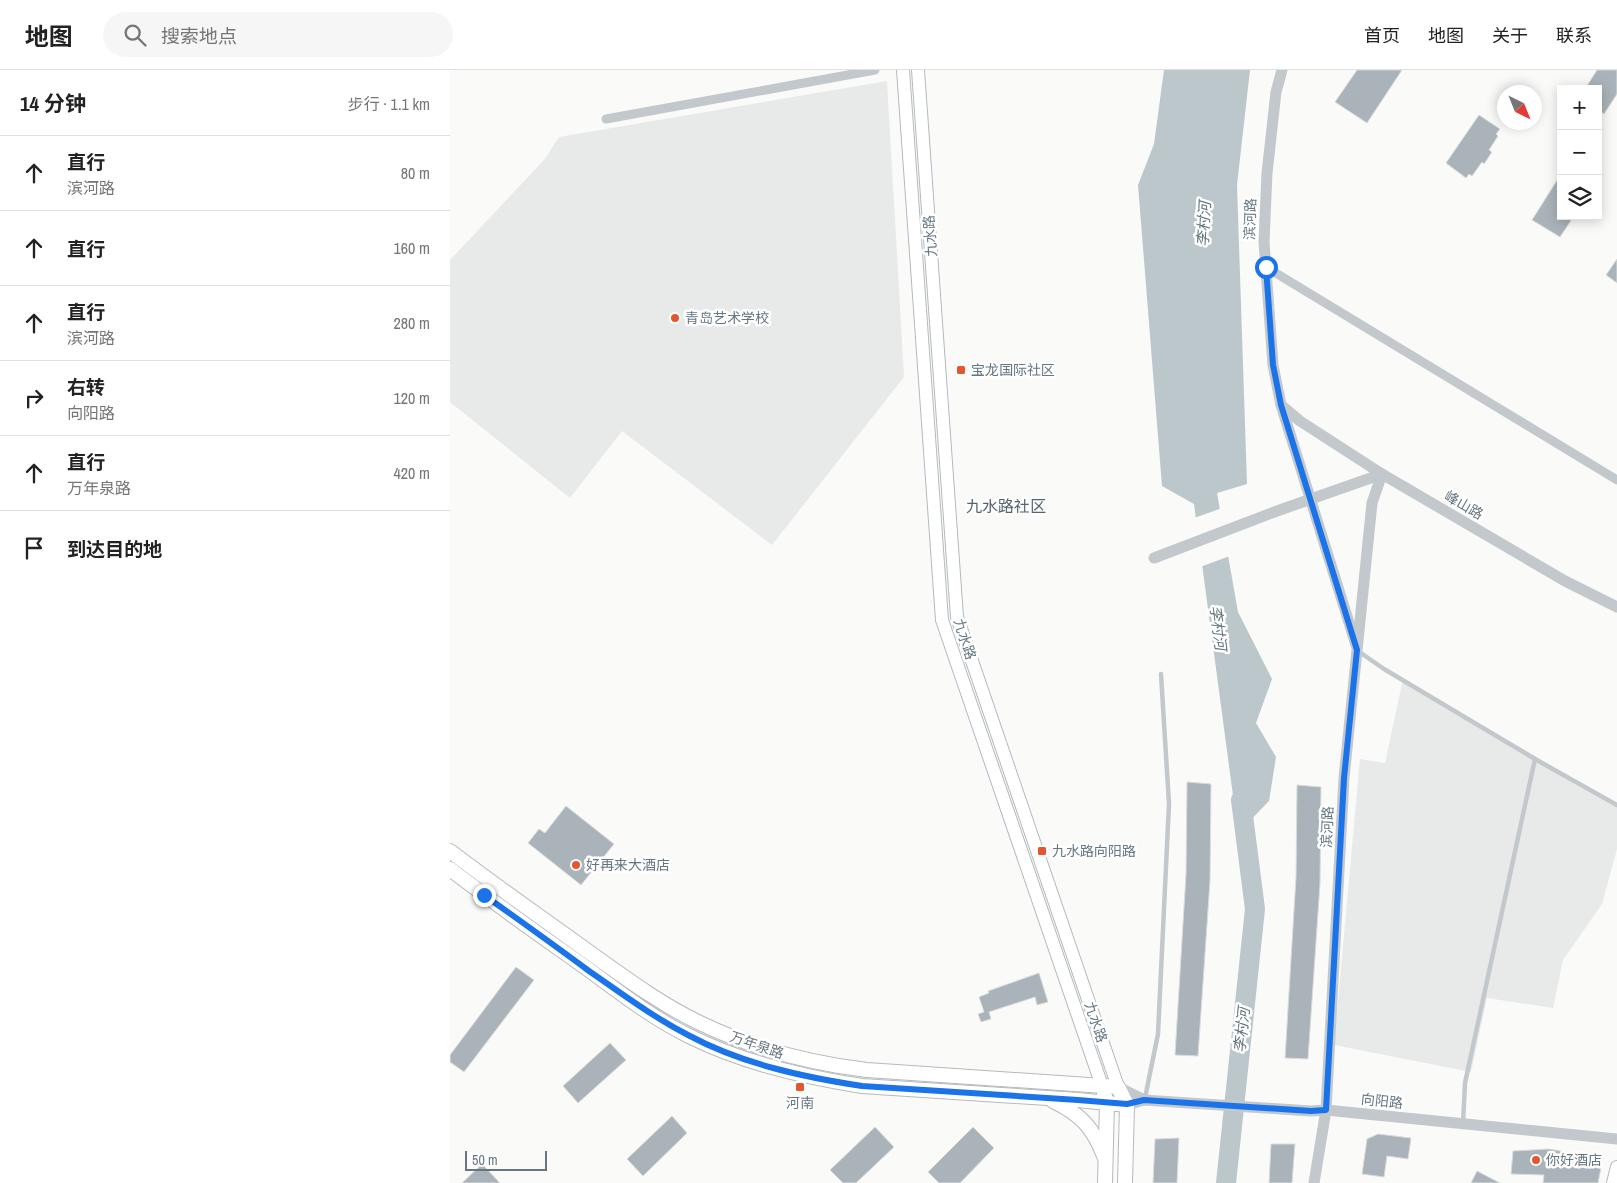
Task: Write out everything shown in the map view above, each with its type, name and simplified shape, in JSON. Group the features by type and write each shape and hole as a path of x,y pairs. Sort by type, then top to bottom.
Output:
{"main road":[{"name":"九水路","path":"903,70 942,620 1107,1102 1105,1183"},
{"name":"九水路","path":"918,70 957,617 1118,1087 1127,1104 1125,1183"},
{"name":"万年泉路","path":"450,851 616,971 661,1001 699,1023 733,1037 785,1055 837,1066 1118,1087"},
{"name":"万年泉路","path":"450,869 651,1014 688,1036 780,1070 854,1085 1127,1104"},
{"path":"1047,1098 1068,1108 1086,1122 1099,1142 1106,1160"},
{"path":"1614,1183 1617,1167"}],"street":[{"path":"606,118 875,70"},
{"name":"滨河路","path":"1282,70 1276,92 1267,173 1264,242 1273,365 1281,405 1357,650"},
{"path":"1266,267 1617,480"},
{"name":"峰山路","path":"1281,405 1300,421 1382,474 1565,581 1617,607"},
{"path":"1154,558 1278,510 1382,474"},
{"name":"滨河路","path":"1314,1183 1326,1110 1344,778 1372,503 1382,474"},
{"name":"向阳路","path":"1118,1087 1144,1100"},
{"name":"向阳路","path":"1127,1104 1144,1100 1164,1100 1311,1111 1326,1110 1617,1139"}],"lane":[{"path":"1357,650 1535,759 1617,805"},
{"path":"1144,1100 1158,1034 1169,804 1161,674"},
{"path":"1462,1124 1466,1083 1535,759"}],"shaded area":[{"name":"青岛艺术学校","path":"887,81 904,377 772,545 622,431 570,498 450,402 450,260 544,160 559,137"},
{"path":"1403,679 1617,804 1617,849 1602,904 1563,960 1553,1008 1487,998 1471,1072 1334,1045 1360,759 1385,763"}],"water":[{"path":"1164,70 1250,70 1237,185 1247,484 1217,493 1238,612 1272,679 1256,723 1276,757 1269,801 1238,833 1194,504 1162,486 1138,185 1154,144"}],"pier":[{"path":"1222,508 1230,556 1200,567 1194,518"}],"building":[{"path":"1357,70 1402,70 1367,123 1335,102"},
{"path":"1597,70 1617,70 1617,94 1604,114 1602,113 1602,85 1588,85"},
{"path":"1479,115 1499,130 1496,134 1498,136 1489,150 1492,152 1484,164 1482,162 1472,176 1469,174 1466,178 1446,163"},
{"path":"1557,180 1557,220 1571,220 1560,237 1532,220"},
{"path":"1617,259 1617,283 1606,275"},
{"path":"1187,782 1211,784 1210,881 1198,1056 1175,1055 1186,874"},
{"path":"1297,785 1321,787 1320,884 1308,1059 1285,1058 1296,877"},
{"name":"好再来大酒店","path":"566,806 614,844 581,885 528,843 539,829 545,833"},
{"path":"516,967 534,980 464,1072 450,1062 450,1055"},
{"path":"1039,973 1048,1002 1037,1005 1035,997 989,1012 991,1019 981,1022 978,1014 984,1012 979,997 989,993 988,991"},
{"path":"610,1043 626,1060 578,1103 563,1086"},
{"path":"672,1116 687,1133 643,1176 627,1159"},
{"path":"875,1127 894,1147 856,1183 843,1183 830,1170"},
{"path":"973,1127 994,1148 960,1183 939,1183 928,1172"},
{"path":"1378,1134 1411,1138 1408,1159 1387,1156 1384,1177 1362,1174 1367,1139"},
{"path":"1179,1138 1177,1183 1153,1183 1155,1139"},
{"path":"1271,1144 1295,1144 1292,1183 1269,1183"},
{"path":"1549,1149 1603,1158 1598,1183 1543,1183 1544,1175 1511,1174 1513,1151"},
{"path":"482,1164 500,1183 462,1183"},
{"path":"1477,1171 1500,1183 1471,1183"}],"waterway":[{"name":"李村河","path":"1226,1183 1255,909 1241,800"}],"place":[{"name":"青岛艺术学校","path":"675,318"},
{"name":"宝龙国际社区","path":"961,370"},
{"name":"九水路向阳路","path":"1042,851"},
{"name":"好再来大酒店","path":"576,865"},
{"name":"河南","path":"800,1087"},
{"name":"你好酒店","path":"1536,1160"}],"district":[{"name":"九水路社区","path":"1006,506"}],"route":[{"path":"484,895 610,986 688,1036 780,1070 828,1081 862,1086 1127,1104 1144,1100 1311,1111 1326,1110 1344,778 1357,650 1281,405 1273,365 1266,267"}]}
